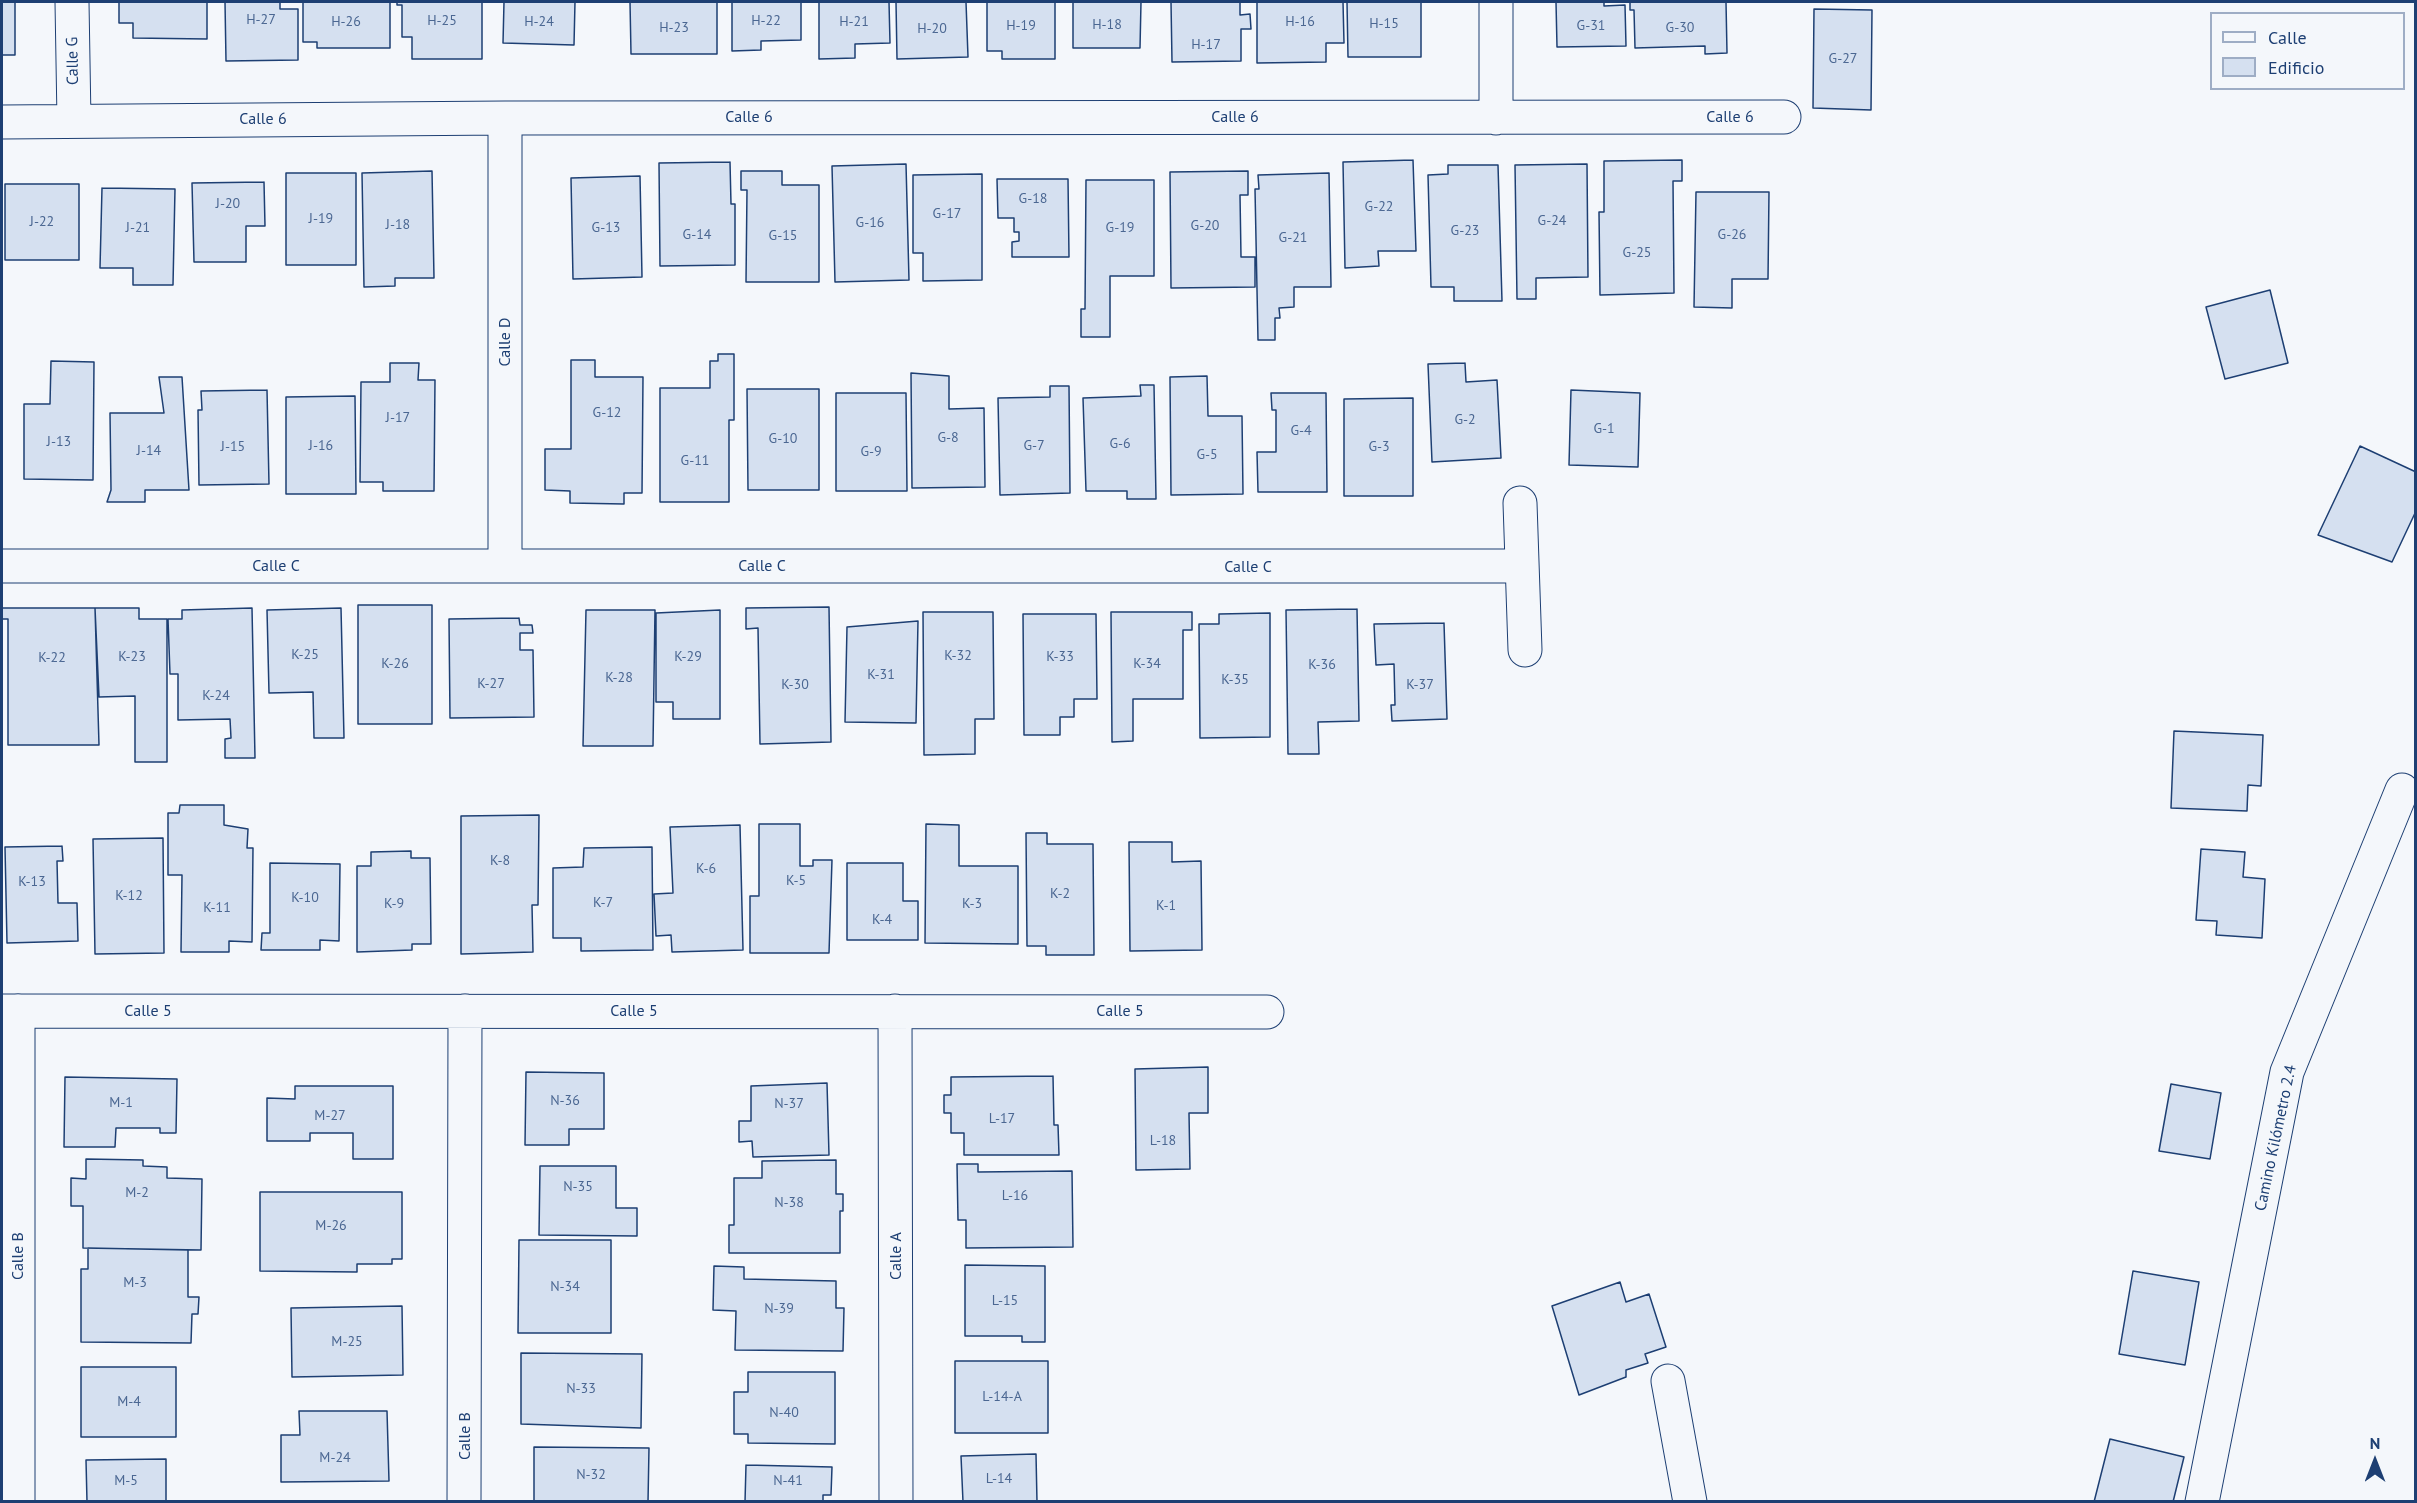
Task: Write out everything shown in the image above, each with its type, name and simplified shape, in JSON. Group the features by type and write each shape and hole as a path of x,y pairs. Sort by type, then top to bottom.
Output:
{"street":[{"name":"Calle G","path":"72,2 74,120"},
{"path":"1496,2 1496,118"},
{"name":"Calle 6","path":"2,122 505,118 1784,117"},
{"name":"Calle D","path":"505,118 506,566"},
{"path":"1520,503 1525,650"},
{"name":"Calle C","path":"2,566 1522,566"},
{"name":"Camino Kilómetro 2.4","path":"2202,1502 2287,1072 2402,790"},
{"name":"Calle 5","path":"10,1011 1267,1012"},
{"name":"Calle B","path":"10,1011 18,1502"},
{"name":"Calle B","path":"465,1011 465,1502"},
{"name":"Calle A","path":"895,1011 896,1502"},
{"path":"1668,1381 1690,1502"}],"building":[{"path":"2,2 15,2 15,55 2,55"},
{"path":"119,2 207,2 207,39 133,38 133,23 119,23"},
{"path":"225,2 280,2 280,9 298,9 298,60 226,61"},
{"path":"303,2 390,2 390,48 317,48 317,42 303,42"},
{"path":"397,2 482,2 482,59 412,59 412,37 402,37 402,5 397,5"},
{"path":"504,2 575,2 574,45 503,43"},
{"path":"630,2 717,2 717,54 631,54"},
{"path":"732,2 801,2 801,40 761,41 761,50 732,51"},
{"path":"819,2 889,2 890,43 855,44 855,58 819,59"},
{"path":"896,2 966,2 968,57 897,59"},
{"path":"987,2 1055,2 1055,59 1002,59 1002,51 987,51"},
{"path":"1073,2 1141,2 1140,48 1073,48"},
{"path":"1171,2 1240,2 1240,15 1250,14 1251,29 1241,29 1241,61 1172,62"},
{"path":"1257,2 1343,2 1344,43 1326,43 1326,62 1257,63"},
{"path":"1347,2 1421,2 1421,57 1348,57"},
{"path":"1556,2 1604,2 1604,6 1625,5 1626,46 1557,47"},
{"path":"1630,2 1726,2 1727,53 1705,54 1705,46 1635,48 1634,10 1630,10"},
{"path":"1814,9 1872,10 1871,110 1813,108"},
{"path":"1413,160 1416,251 1378,251 1379,266 1345,268 1343,162"},
{"path":"1682,160 1682,181 1673,181 1674,293 1600,295 1599,212 1604,212 1604,161"},
{"path":"730,162 731,204 735,204 735,265 660,266 659,163"},
{"path":"906,164 909,280 835,282 832,166"},
{"path":"1587,164 1588,277 1536,278 1536,299 1517,299 1515,165"},
{"path":"1448,165 1498,165 1502,301 1454,301 1454,287 1431,287 1428,175 1448,174"},
{"path":"432,171 434,278 395,278 395,286 364,287 362,173"},
{"path":"741,171 782,171 782,185 819,185 819,282 746,282 747,190 741,190"},
{"path":"1248,171 1248,195 1240,195 1241,257 1255,257 1255,287 1171,288 1170,172"},
{"path":"286,173 356,173 356,265 286,265"},
{"path":"1329,173 1331,287 1294,287 1294,307 1279,308 1280,318 1275,318 1275,340 1258,340 1255,189 1259,189 1258,175"},
{"path":"982,174 982,280 923,281 923,253 913,253 913,175"},
{"path":"640,176 642,277 573,279 571,178"},
{"path":"997,179 1068,179 1069,257 1012,257 1012,242 1019,241 1019,232 1014,232 1014,218 998,218"},
{"path":"1086,180 1154,180 1154,276 1110,276 1110,337 1081,337 1081,309 1085,309"},
{"path":"264,182 265,226 246,226 246,262 194,262 192,183"},
{"path":"5,184 79,184 79,260 5,260"},
{"path":"102,188 175,189 173,285 133,285 133,268 100,268"},
{"path":"1696,192 1769,192 1768,279 1732,279 1732,308 1694,307"},
{"path":"2270,290 2288,363 2225,379 2206,307"},
{"path":"718,354 734,354 734,420 729,420 729,502 660,502 660,388 710,388 710,361 718,361"},
{"path":"571,360 595,360 595,377 643,377 642,493 624,493 624,504 570,503 570,491 545,490 545,449 571,449"},
{"path":"51,361 94,362 93,480 24,479 24,404 50,404"},
{"path":"390,363 419,363 418,380 435,380 434,491 383,491 383,482 360,482 361,382 390,382"},
{"path":"1465,363 1466,382 1497,380 1501,458 1432,462 1428,364"},
{"path":"911,373 949,376 949,409 984,408 985,487 912,488"},
{"path":"1207,376 1208,416 1242,416 1243,494 1171,495 1170,377"},
{"path":"159,377 182,377 189,490 145,490 145,502 107,502 111,490 110,413 164,413"},
{"path":"1140,385 1154,385 1156,499 1127,499 1127,491 1086,491 1083,398 1141,396"},
{"path":"1050,386 1069,386 1070,493 1000,495 998,398 1050,397"},
{"path":"747,389 819,389 819,490 748,490"},
{"path":"267,390 269,484 199,485 198,410 202,410 201,391"},
{"path":"1571,390 1640,393 1638,467 1569,465"},
{"path":"836,393 906,393 907,491 836,491"},
{"path":"1271,393 1326,393 1327,492 1258,492 1257,452 1276,452 1276,410 1272,410"},
{"path":"355,396 356,494 286,494 286,397"},
{"path":"1413,398 1413,496 1344,496 1344,399"},
{"path":"2360,446 2416,472 2416,511 2392,562 2318,535"},
{"path":"358,605 432,605 432,724 358,724"},
{"path":"829,607 831,742 760,744 758,628 746,629 746,608"},
{"path":"2,608 95,608 99,745 8,745 8,619 2,619"},
{"path":"95,608 139,608 139,619 167,619 167,762 135,762 135,696 99,697"},
{"path":"252,608 255,758 225,758 225,739 231,738 230,719 178,720 178,674 170,674 168,619 182,619 182,610"},
{"path":"341,608 344,738 314,738 313,692 269,693 267,610"},
{"path":"1357,609 1359,721 1318,722 1319,754 1288,754 1286,610"},
{"path":"586,610 655,610 653,746 583,746"},
{"path":"720,610 720,719 673,719 673,702 656,702 656,613"},
{"path":"923,612 993,612 994,719 975,719 975,754 924,755"},
{"path":"1111,612 1192,612 1192,630 1183,630 1183,699 1133,699 1133,741 1112,742"},
{"path":"1270,613 1270,737 1200,738 1199,624 1219,624 1219,614"},
{"path":"1023,614 1096,614 1097,699 1074,699 1074,717 1060,717 1060,735 1024,735"},
{"path":"519,618 520,625 532,625 533,633 520,633 520,650 533,650 534,717 450,718 449,619"},
{"path":"918,621 916,723 845,722 847,627"},
{"path":"1444,623 1447,719 1392,721 1391,705 1395,705 1394,664 1376,665 1374,624"},
{"path":"2174,731 2263,735 2261,786 2248,785 2247,811 2171,808"},
{"path":"180,805 224,805 224,825 248,829 247,848 253,848 252,942 229,941 229,952 181,952 182,875 168,875 168,813 179,813"},
{"path":"539,815 538,905 532,905 533,952 461,954 461,816"},
{"path":"759,824 800,824 800,866 813,866 813,860 832,860 829,953 750,953 750,896 759,896"},
{"path":"926,824 959,825 959,866 1018,866 1018,944 925,943"},
{"path":"740,825 743,950 672,952 671,935 656,936 654,894 673,893 670,827"},
{"path":"1026,833 1047,833 1047,844 1093,844 1094,955 1046,955 1046,946 1027,946"},
{"path":"163,838 164,953 95,954 93,839"},
{"path":"1129,842 1172,842 1172,862 1201,861 1202,950 1130,951"},
{"path":"62,846 63,861 57,861 58,903 77,903 78,941 7,943 5,847"},
{"path":"652,847 653,950 581,951 581,938 553,938 553,868 583,867 584,848"},
{"path":"2201,849 2245,852 2243,877 2265,879 2262,938 2216,935 2217,921 2196,920"},
{"path":"411,851 411,858 430,858 431,944 412,944 412,950 357,952 357,866 371,866 371,852"},
{"path":"270,863 340,864 339,941 320,940 320,950 261,950 262,933 270,933"},
{"path":"847,863 903,863 903,901 918,901 918,940 847,940"},
{"path":"1208,1067 1208,1113 1189,1113 1190,1169 1136,1170 1135,1069"},
{"path":"526,1072 604,1073 604,1129 569,1129 569,1145 525,1145"},
{"path":"1053,1076 1054,1125 1058,1125 1059,1155 964,1155 964,1133 951,1133 951,1113 944,1113 944,1095 951,1095 951,1077"},
{"path":"65,1077 177,1079 176,1133 160,1133 160,1128 116,1128 115,1147 64,1147"},
{"path":"827,1083 829,1155 753,1157 752,1141 739,1142 739,1121 751,1121 751,1086"},
{"path":"2171,1084 2221,1093 2210,1159 2159,1151"},
{"path":"295,1086 393,1086 393,1159 353,1159 353,1133 310,1133 310,1141 267,1141 267,1098 295,1099"},
{"path":"86,1159 143,1160 143,1166 167,1167 167,1178 202,1179 201,1250 83,1248 83,1206 71,1206 71,1178 86,1179"},
{"path":"836,1160 836,1194 843,1194 843,1211 840,1211 840,1253 729,1253 729,1225 734,1225 734,1178 762,1178 762,1161"},
{"path":"957,1164 978,1164 978,1172 1072,1171 1073,1247 966,1248 966,1220 958,1220"},
{"path":"540,1166 616,1166 616,1208 637,1208 637,1236 539,1235"},
{"path":"260,1192 402,1192 402,1259 392,1259 392,1264 357,1264 357,1272 260,1271"},
{"path":"519,1240 611,1240 611,1333 518,1333"},
{"path":"88,1248 188,1250 188,1297 199,1297 198,1314 192,1314 191,1343 81,1342 81,1269 88,1269"},
{"path":"965,1265 1045,1266 1045,1342 1022,1342 1022,1336 965,1336"},
{"path":"714,1266 744,1267 744,1279 836,1281 836,1308 844,1308 843,1351 735,1350 736,1311 713,1310"},
{"path":"2133,1271 2199,1282 2185,1365 2119,1354"},
{"path":"1620,1282 1626,1302 1649,1294 1666,1347 1645,1354 1648,1363 1626,1370 1626,1377 1579,1395 1552,1306"},
{"path":"402,1306 403,1375 292,1377 291,1308"},
{"path":"521,1353 642,1354 641,1428 521,1424"},
{"path":"955,1361 1048,1361 1048,1433 955,1433"},
{"path":"81,1367 176,1367 176,1437 81,1437"},
{"path":"748,1372 835,1372 835,1444 748,1443 748,1434 734,1434 734,1392 748,1392"},
{"path":"299,1411 387,1411 389,1481 281,1482 281,1435 300,1435"},
{"path":"2110,1439 2184,1457 2173,1502 2094,1502"},
{"path":"534,1447 649,1448 648,1502 534,1502"},
{"path":"1036,1454 1037,1502 963,1502 961,1456"},
{"path":"166,1459 166,1502 87,1502 86,1460"},
{"path":"746,1465 832,1467 831,1495 823,1495 823,1502 745,1502"}]}
